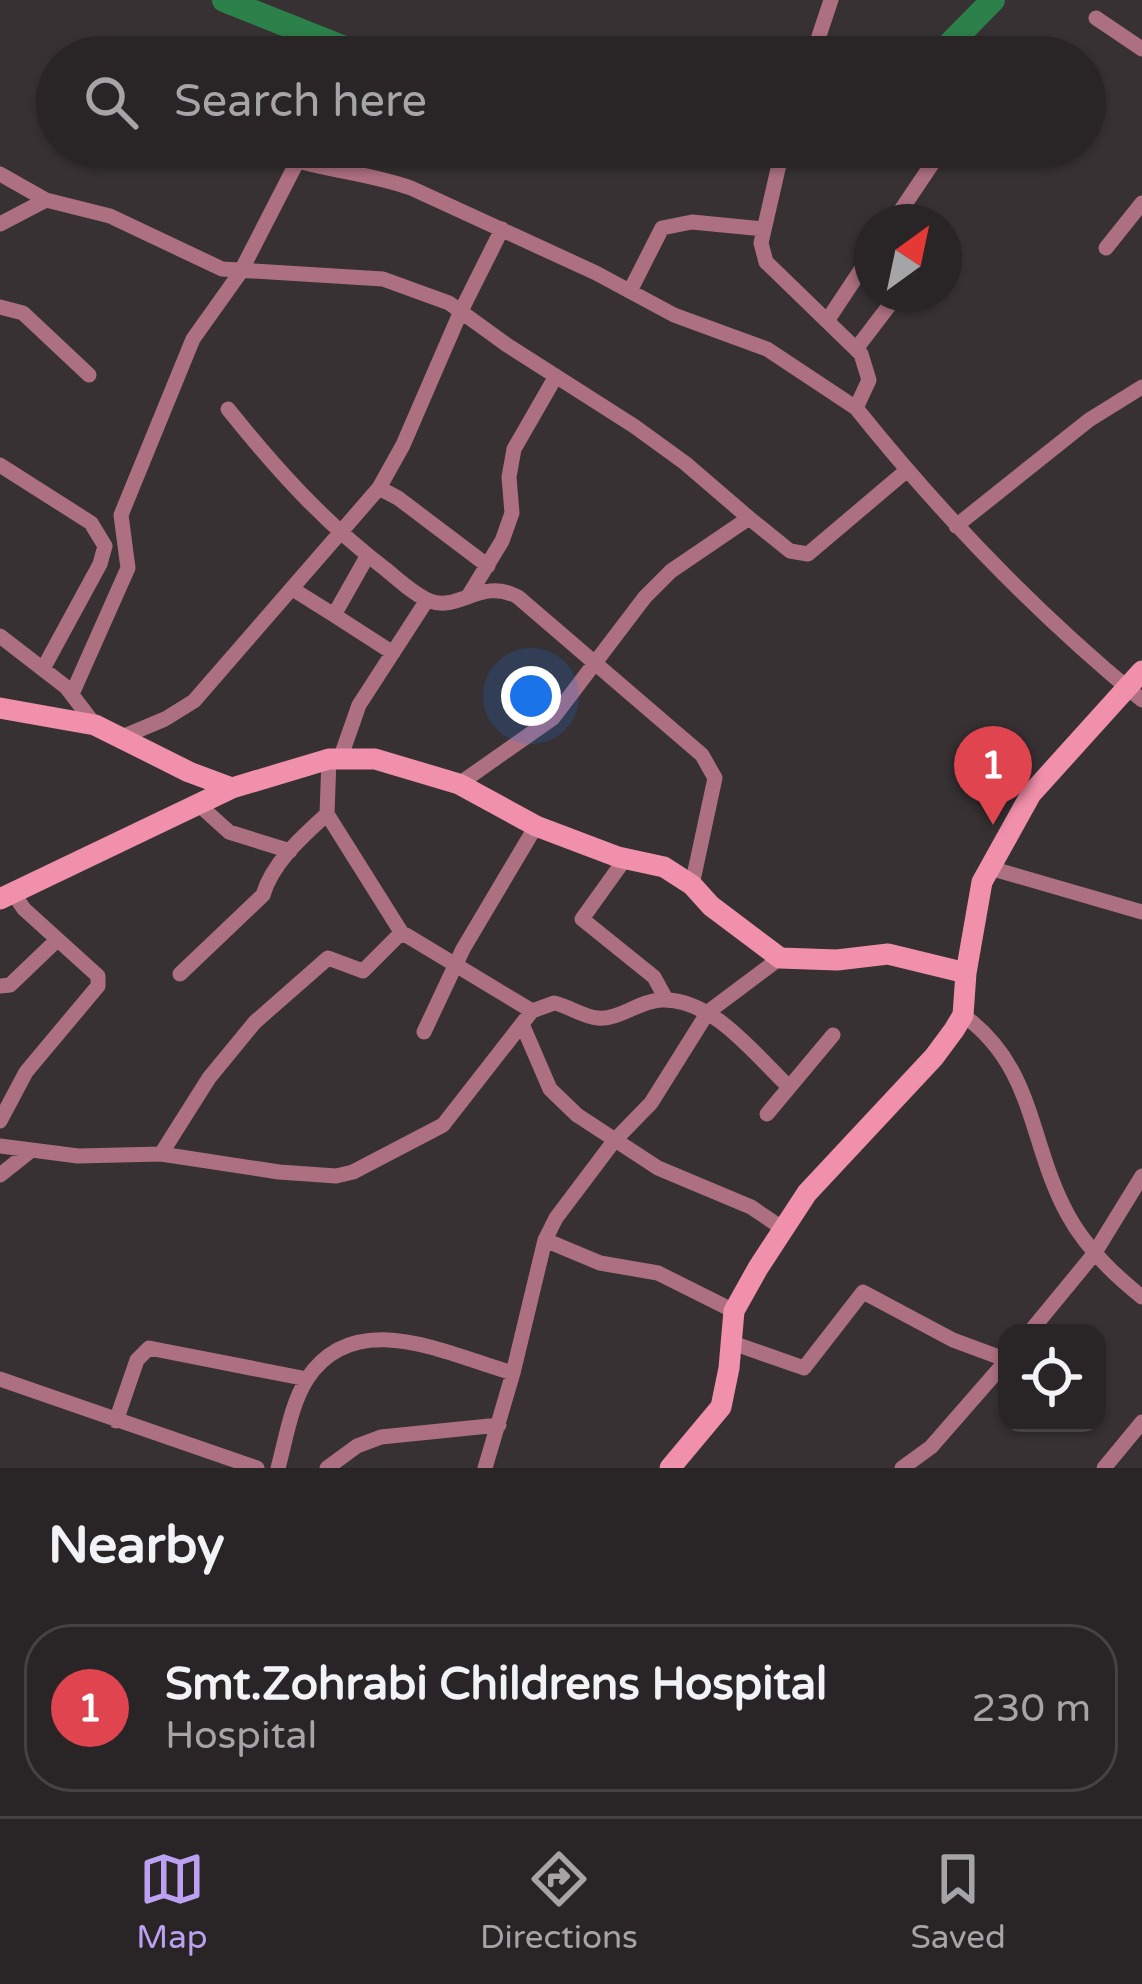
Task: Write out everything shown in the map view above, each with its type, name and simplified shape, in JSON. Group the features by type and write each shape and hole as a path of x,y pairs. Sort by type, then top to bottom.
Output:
{"street":[{"path":"819,36 831,0"},
{"path":"1096,18 1142,49"},
{"path":"72,694 128,568 121,515 193,339 240,273 294,168"},
{"path":"326,168 383,178 502,229 674,315 767,349 856,408 956,526 1137,686 1031,794 982,882 963,1015 934,1057 837,1157 782,1228 734,1311 721,1407 680,1466"},
{"path":"777,168 761,243 766,262 866,363 868,380 856,408"},
{"path":"905,204 929,168"},
{"path":"0,174 46,200 110,216 207,264 240,273 383,279 461,310 668,451 790,550 808,554 906,471"},
{"path":"0,224 46,200"},
{"path":"1106,248 1142,203"},
{"path":"630,291 662,228 692,222 764,230"},
{"path":"122,737 194,701 379,488 404,446 461,310 502,229"},
{"path":"827,321 854,281"},
{"path":"0,307 23,313 89,375"},
{"path":"856,349 884,312"},
{"path":"469,595 512,513 509,478 514,449 556,376"},
{"path":"956,526 1089,420 1139,394"},
{"path":"229,409 276,469 340,535 428,600 443,603 497,588 508,591 687,740 712,769 714,793 692,885"},
{"path":"0,465 91,523 105,546 100,564 44,667"},
{"path":"379,488 488,566"},
{"path":"459,784 553,718 645,597 671,571 749,518"},
{"path":"334,615 368,555"},
{"path":"294,590 393,652"},
{"path":"180,974 263,895 268,879 290,851 327,814 334,759 359,705 428,600"},
{"path":"0,636 44,667 95,725"},
{"path":"0,708 95,725 232,788"},
{"path":"0,1121 26,1072 98,986 98,976 6,896 232,788 334,759 375,759 459,784 536,826 625,859 664,867 780,958 837,960 888,954 966,973"},
{"path":"198,804 229,832 290,851"},
{"path":"327,814 403,935 527,1018 550,1090 558,1100 614,1141 676,1177 760,1212 782,1228"},
{"path":"424,1032 455,966 536,826"},
{"path":"625,859 582,919 654,977 666,999"},
{"path":"990,868 1142,912"},
{"path":"161,1154 209,1078 255,1022 328,958 363,971 403,935"},
{"path":"0,986 10,985 57,940"},
{"path":"485,1468 545,1240 564,1206 614,1141 651,1103 708,1012 780,958"},
{"path":"0,1146 78,1156 161,1154 279,1172 336,1176 353,1172 442,1125 527,1018 554,1003 607,1018 666,999 708,1012 789,1087"},
{"path":"963,1015 988,1034 1015,1072 1057,1192 1094,1254 1142,1297"},
{"path":"767,1114 833,1035"},
{"path":"0,1175 28,1152"},
{"path":"1036,1324 1094,1254 1142,1176"},
{"path":"545,1240 600,1263 658,1273 734,1311"},
{"path":"730,1342 804,1368 862,1292 952,1340 998,1357"},
{"path":"278,1468 307,1379 329,1356 353,1341 388,1338 513,1373"},
{"path":"116,1421 137,1360 149,1348 307,1379"},
{"path":"902,1468 920,1455 998,1370"},
{"path":"0,1379 257,1468"},
{"path":"1104,1468 1142,1422"},
{"path":"327,1468 358,1446 381,1437 499,1425"},
{"path":"920,1455 937,1468"}],"waterway":[{"path":"224,0 314,36"},
{"path":"958,36 993,0"}],"place":[{"name":"Smt.Zohrabi Childrens Hospital","path":"993,825"}]}
